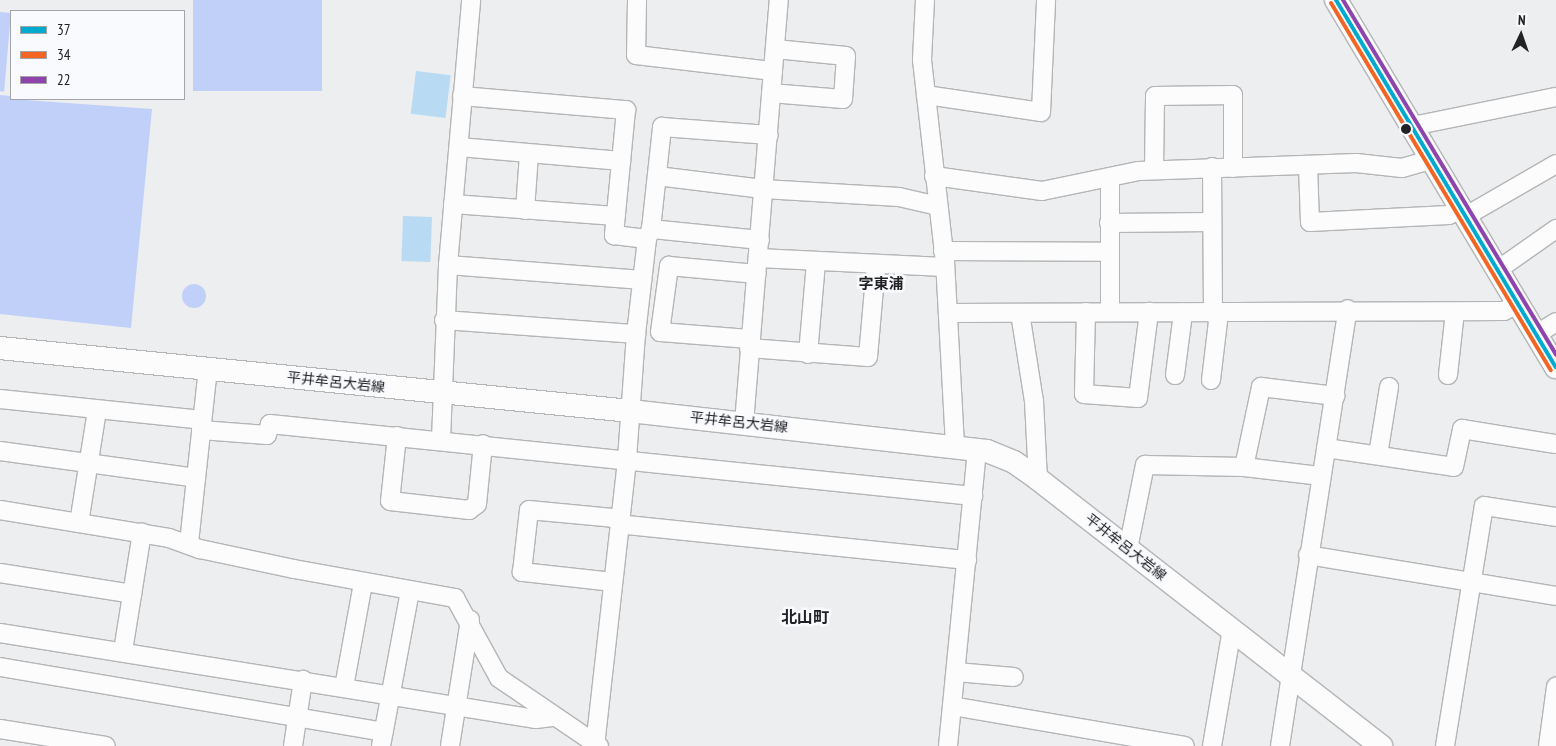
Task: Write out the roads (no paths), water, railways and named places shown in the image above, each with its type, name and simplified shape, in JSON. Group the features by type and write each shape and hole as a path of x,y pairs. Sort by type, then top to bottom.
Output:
{"main road":[{"path":"1336,0 1414,126 1430,160 1499,269 1517,304 1556,367"},
{"name":"平井牟呂大岩線","path":"0,348 744,423 955,446 978,449 1000,455 1038,479 1381,746"}],"street":[{"path":"441,440 444,394 444,320 471,0"},
{"path":"637,0 636,55 773,71"},
{"path":"744,423 749,344 758,266 779,0"},
{"path":"925,0 922,60 944,259 955,446"},
{"path":"926,95 1041,112 1046,0"},
{"path":"771,93 843,99 846,56 775,49"},
{"path":"1154,170 1155,96 1233,95 1233,168"},
{"path":"462,96 626,110 614,235 649,234 760,240"},
{"path":"1414,126 1556,97"},
{"path":"0,510 142,533 189,543 200,549 363,583 455,598 470,620 499,678 552,717 596,745 620,522 636,334 662,127 769,135"},
{"path":"459,148 621,161"},
{"path":"525,210 529,154"},
{"path":"934,176 1042,191 1154,170 1356,163 1402,168 1430,160"},
{"path":"1308,166 1310,222 1449,215 1463,212 1556,164"},
{"path":"1211,380 1216,314 1212,167"},
{"path":"657,176 763,189 899,197 937,206"},
{"path":"1110,177 1110,312"},
{"path":"453,204 616,216"},
{"path":"1110,223 1212,222"},
{"path":"1499,269 1556,229"},
{"path":"876,265 868,358 808,354 660,332 669,266 758,266 816,262 876,265 944,259 1110,252"},
{"path":"808,354 816,262"},
{"path":"448,265 642,280"},
{"path":"948,313 1149,312 1216,314 1348,309 1455,312 1504,311 1517,304"},
{"path":"1280,746 1308,555 1348,309"},
{"path":"1086,312 1084,394 1138,398 1149,312"},
{"path":"1448,375 1455,312"},
{"path":"1020,313 1034,401 1038,479"},
{"path":"1174,375 1183,313"},
{"path":"444,320 636,334"},
{"path":"1536,334 1556,322"},
{"path":"189,543 208,369"},
{"path":"1244,467 1260,387 1335,396"},
{"path":"1378,455 1389,387"},
{"path":"0,399 97,410 267,435 270,424 626,458 973,496"},
{"path":"79,523 97,410"},
{"path":"1326,448 1454,467 1462,429 1556,444"},
{"path":"397,436 390,501 469,510 477,504 483,444"},
{"path":"948,746 978,449"},
{"path":"0,451 196,478"},
{"path":"1128,549 1145,465 1244,467 1321,476"},
{"path":"1445,746 1470,582 1484,506 1556,517"},
{"path":"614,582 522,572 529,510 613,518 620,522 967,560"},
{"path":"123,651 142,533"},
{"path":"1308,555 1556,596"},
{"path":"0,573 132,594"},
{"path":"344,687 363,583"},
{"path":"0,667 298,716 382,739 410,591"},
{"path":"450,746 470,620"},
{"path":"1212,746 1232,629"},
{"path":"0,633 536,718 552,717"},
{"path":"956,672 1014,677"},
{"path":"293,746 303,680"},
{"path":"1548,746 1556,687"},
{"path":"952,706 1185,746"},
{"path":"0,729 106,746"}],"district":[{"name":"字東浦","path":"881,284"},
{"name":"北山町","path":"805,617"}]}
